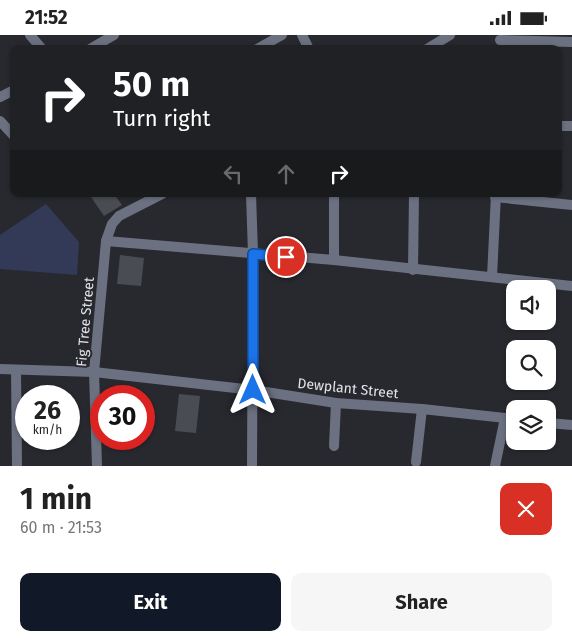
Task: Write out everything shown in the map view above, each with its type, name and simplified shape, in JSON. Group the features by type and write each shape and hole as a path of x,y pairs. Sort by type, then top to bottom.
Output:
{"street":[{"path":"30,35 39,45"},
{"path":"97,45 114,35"},
{"path":"264,45 282,35"},
{"path":"434,45 450,35"},
{"path":"500,41 572,42"},
{"path":"0,121 10,131"},
{"path":"156,197 119,216 112,224 106,241 334,260 572,286"},
{"path":"251,197 253,254 252,466"},
{"path":"334,197 334,260"},
{"path":"413,270 414,197"},
{"path":"492,277 495,197"},
{"path":"510,197 572,205"},
{"name":"Fig Tree Street","path":"97,466 94,372 106,241"},
{"name":"Dewplant Street","path":"0,369 94,372 253,390 336,403 422,409 506,419"},
{"path":"16,370 18,466"},
{"path":"334,445 336,403"},
{"path":"416,462 422,409"},
{"path":"556,424 572,425"},
{"path":"495,466 506,432"}],"shaded area":[{"path":"46,204 79,242 77,275 0,269 0,235"}],"building":[{"path":"91,197 116,197 122,205 104,216"},
{"path":"120,255 144,258 141,286 117,284"},
{"path":"179,394 200,396 196,433 175,431"}],"route":[{"path":"253,390 253,254 286,257"}]}
